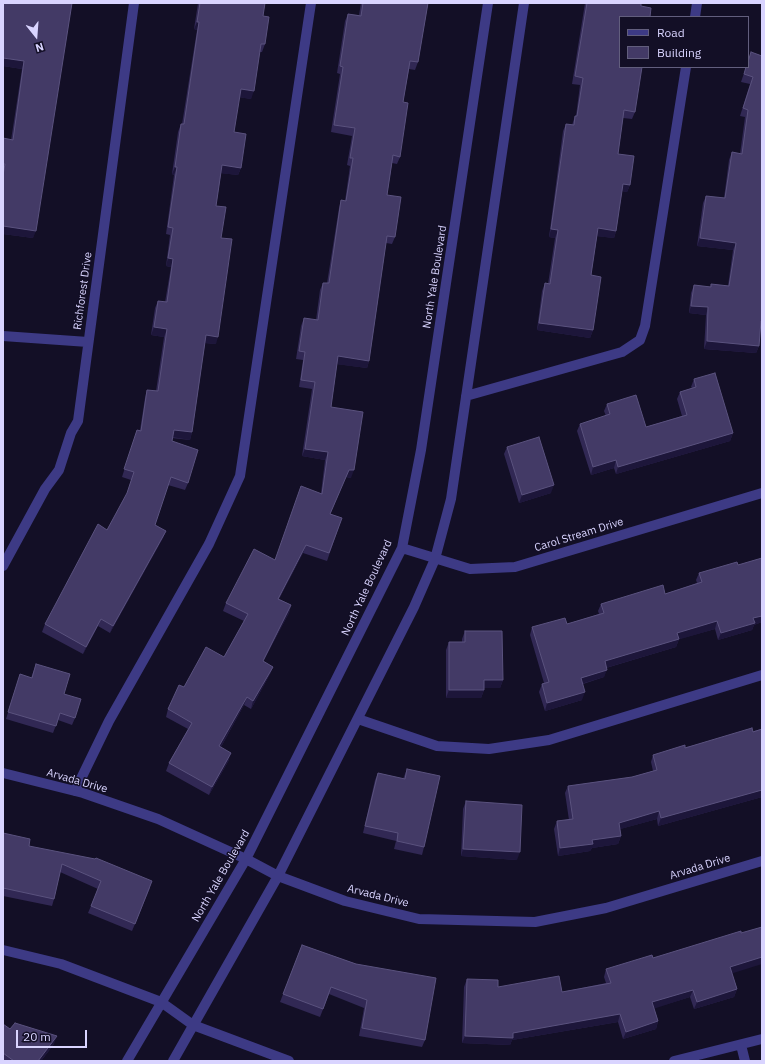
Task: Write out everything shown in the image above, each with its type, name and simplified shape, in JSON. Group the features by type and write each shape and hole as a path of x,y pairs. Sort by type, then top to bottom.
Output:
{"street":[{"name":"Richforest Drive","path":"3,566 45,489 59,470 71,433 78,420 134,3"},
{"path":"75,791 109,721 209,544 240,476 311,3"},
{"name":"North Yale Boulevard","path":"127,1061 246,858 402,548 421,450 488,3"},
{"path":"173,1061 278,876 414,607 435,559 451,500 524,3"},
{"path":"695,16 697,3"},
{"path":"466,396 622,352 640,340 645,326 686,68"},
{"path":"3,336 88,342"},
{"name":"Carol Stream Drive","path":"402,548 470,569 515,567 762,493"},
{"path":"358,719 437,746 489,749 549,740 762,675"},
{"name":"Arvada Drive","path":"3,773 75,791 158,819 246,858 278,876 345,901 419,919 535,922 606,908 762,861"},
{"path":"3,950 60,964 161,1002 193,1025 289,1061"},
{"path":"674,1061 762,1039"},
{"path":"740,1045 745,1061"}],"building":[{"path":"3,3 72,3 36,231 3,226 3,175 5,164 3,164 3,138 13,140 24,61 3,58"},
{"path":"200,3 265,3 263,16 269,17 265,44 261,44 254,91 241,89 234,132 246,134 241,168 222,165 216,206 226,207 221,238 232,239 218,337 206,335 192,432 174,430 172,441 198,450 188,483 171,477 155,525 166,531 113,626 101,619 86,647 45,624 98,524 107,530 127,493 134,472 124,469 137,430 141,431 147,390 158,391 167,329 154,327 158,301 167,302 173,259 168,258 173,228 168,227 177,167 175,167 181,124 184,124 199,22 197,22"},
{"path":"363,3 428,3 418,62 410,61 403,102 408,103 400,157 393,155 387,195 401,197 395,237 387,236 369,361 338,356 331,407 363,412 354,470 349,470 330,514 342,518 329,553 306,545 278,599 291,605 263,661 273,667 253,701 247,697 219,746 231,753 212,787 169,763 192,723 168,709 179,685 184,687 206,647 224,657 248,614 226,603 254,549 275,560 301,486 322,494 328,452 305,449 315,382 301,380 305,352 299,351 304,318 318,320 323,283 329,283 341,200 346,201 353,158 350,158 355,128 334,125 343,67 340,66 348,14 361,16"},
{"path":"587,3 641,3 641,6 651,8 650,16 619,16 619,68 642,68 635,112 624,110 618,154 634,156 630,185 623,184 616,231 598,228 591,275 601,277 593,330 539,323 545,283 550,284 558,230 551,229 566,124 574,125 575,116 577,116 583,78 575,76"},
{"path":"751,52 762,56 762,322 761,321 759,346 707,341 708,307 691,306 694,285 711,287 711,284 729,286 736,243 700,238 706,196 725,198 732,152 742,154 748,110 743,108 753,77 744,74 746,68 749,68"},
{"path":"715,373 733,433 618,467 616,460 593,467 580,424 610,414 607,404 636,395 646,427 687,415 680,392 696,387 694,379"},
{"path":"539,437 554,485 522,495 507,447"},
{"path":"762,558 762,616 753,618 755,623 721,633 717,621 677,633 679,639 605,661 607,670 581,678 585,692 547,703 542,684 549,682 532,627 565,618 567,624 604,613 601,604 663,585 665,594 702,582 699,573 737,562 738,565"},
{"path":"465,631 502,631 503,680 484,680 484,690 449,690 449,642 465,642"},
{"path":"36,664 70,674 64,694 81,699 75,718 60,713 56,726 8,712 20,674 32,678"},
{"path":"752,728 753,732 762,729 762,790 661,818 659,811 619,823 621,836 592,840 593,844 560,848 557,821 573,819 568,786 632,777 657,770 653,755 685,745 685,748"},
{"path":"407,769 440,776 424,847 397,841 398,833 365,826 378,773 405,779"},
{"path":"466,801 522,805 520,852 463,849"},
{"path":"3,833 30,839 29,846 96,858 152,881 135,924 91,906 101,881 62,864 54,899 3,888"},
{"path":"762,927 762,957 730,967 737,989 697,1002 693,990 652,1002 658,1021 626,1032 620,1014 513,1033 513,1038 465,1036 467,979 498,980 498,987 559,976 562,992 611,983 606,969 652,955 653,958 741,931 741,933"},
{"path":"302,945 356,964 436,978 425,1040 362,1028 367,1000 331,987 323,1009 283,994"},
{"path":"15,1023 57,1036 38,1061 14,1061 3,1053 3,1024 10,1029"}]}
